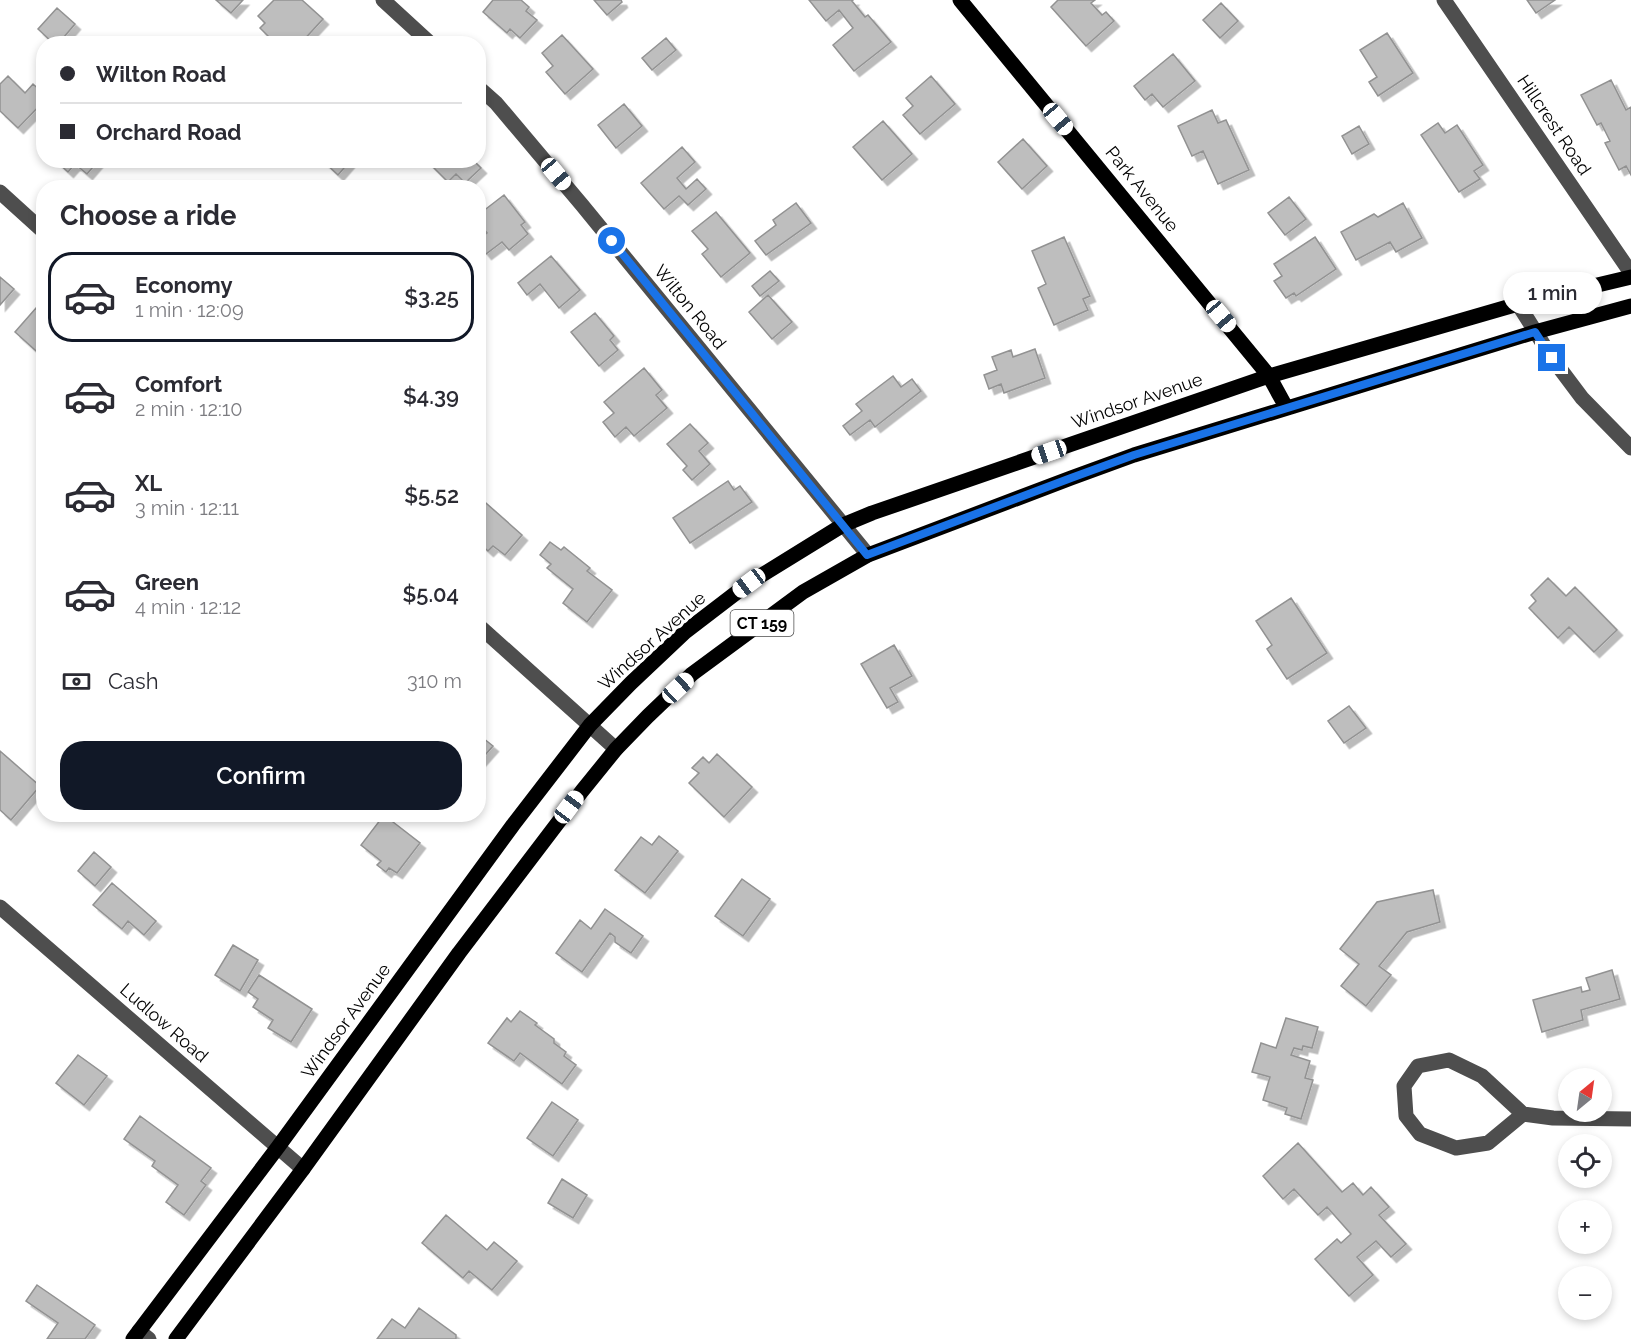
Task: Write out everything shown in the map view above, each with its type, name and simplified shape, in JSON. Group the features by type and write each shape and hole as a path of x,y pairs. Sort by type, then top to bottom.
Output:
{"main road":[{"name":"Park Avenue","path":"960,0 1269,375 1286,407"},
{"name":"Windsor Avenue","path":"140,1336 513,825 590,725 685,632 749,583 843,525 872,513 1269,375 1518,304 1631,275"},
{"name":"CT 159","path":"176,1339 303,1169 459,953 616,749 692,674 803,592 867,555 1134,455 1535,332 1631,306"}],"street":[{"path":"383,0 422,36"},
{"name":"Hillcrest Road","path":"1444,0 1631,275"},
{"name":"Wilton Road","path":"486,94 568,188 867,555"},
{"path":"0,192 36,224"},
{"path":"1518,304 1552,358 1582,398 1631,448"},
{"path":"486,632 616,749"},
{"name":"Ludlow Road","path":"0,907 303,1169"},
{"path":"1524,1114 1488,1143 1456,1148 1420,1134 1406,1116 1404,1086 1418,1066 1449,1060 1482,1076 1524,1114 1553,1118 1631,1119"}],"building":[{"path":"216,0 243,0 231,13"},
{"path":"274,0 302,0 323,19 307,36 268,36 260,28 265,23 258,16"},
{"path":"493,0 521,0 529,7 526,11 537,20 520,38 510,29 507,33 483,12"},
{"path":"594,0 621,0 622,2 607,15"},
{"path":"809,0 853,0 865,17 868,15 891,42 854,71 833,45 853,28 839,10 826,21"},
{"path":"1058,0 1095,0 1091,3 1102,15 1106,12 1114,21 1086,46 1051,7"},
{"path":"1527,0 1555,0 1536,13"},
{"path":"1221,3 1238,21 1220,38 1203,20"},
{"path":"57,8 75,24 65,36 45,36 38,29"},
{"path":"1387,33 1413,73 1378,96 1369,82 1377,77 1360,50"},
{"path":"562,35 593,69 565,94 546,72 553,66 542,53"},
{"path":"666,38 676,50 652,70 642,58"},
{"path":"1173,54 1195,81 1163,107 1152,94 1145,100 1134,86"},
{"path":"8,76 25,93 33,84 36,87 36,109 18,128 0,111 0,84"},
{"path":"931,76 955,104 920,134 903,115 913,106 906,98"},
{"path":"1611,80 1626,110 1631,107 1631,175 1626,166 1619,170 1605,143 1610,141 1601,123 1597,125 1581,95"},
{"path":"624,104 642,126 616,148 598,125"},
{"path":"1212,110 1218,123 1226,120 1249,170 1218,184 1203,151 1192,156 1178,126"},
{"path":"883,121 912,154 882,180 853,147"},
{"path":"1438,123 1445,133 1457,125 1483,165 1474,171 1480,179 1459,192 1421,135"},
{"path":"1359,126 1369,144 1352,154 1342,136"},
{"path":"1023,139 1047,166 1022,189 998,162"},
{"path":"682,147 695,162 677,178 686,189 697,179 706,189 688,205 679,196 664,209 641,183"},
{"path":"80,168 92,168 87,174"},
{"path":"331,168 344,168 338,175"},
{"path":"434,168 481,168 468,180 462,180 456,174 450,180 446,180"},
{"path":"504,195 525,222 521,225 528,234 509,250 502,242 486,254 486,209"},
{"path":"1289,197 1306,219 1285,235 1268,213"},
{"path":"796,203 811,223 766,255 755,241 776,225 773,220"},
{"path":"1403,203 1422,238 1396,252 1390,242 1356,260 1341,232 1374,214 1378,217"},
{"path":"716,212 750,253 721,277 702,254 708,249 692,231"},
{"path":"1064,237 1090,296 1083,299 1088,310 1054,325 1038,288 1046,284 1032,251"},
{"path":"1315,237 1336,269 1296,296 1294,293 1286,298 1274,281 1282,276 1274,264"},
{"path":"551,256 580,290 559,308 540,284 527,295 518,283"},
{"path":"770,271 779,281 760,296 752,286"},
{"path":"0,277 14,289 0,305"},
{"path":"768,295 792,322 772,339 749,312"},
{"path":"36,308 36,351 15,332"},
{"path":"595,313 614,336 610,340 618,350 599,366 571,332"},
{"path":"1035,349 1045,378 1004,393 1001,384 989,389 984,375 997,370 992,357 1011,350 1013,357"},
{"path":"644,368 662,390 656,395 667,408 634,436 626,427 615,437 603,422 614,413 604,402"},
{"path":"893,376 901,387 912,379 921,391 875,427 870,420 850,435 843,426 862,411 856,404"},
{"path":"690,424 708,443 699,451 710,464 692,480 683,470 687,466 667,444"},
{"path":"728,481 734,490 740,486 752,502 690,543 673,518"},
{"path":"486,503 522,535 505,555 493,546 488,551 486,549"},
{"path":"550,542 561,550 564,547 590,568 587,571 612,590 587,622 563,603 573,589 547,568 551,564 540,555"},
{"path":"1548,578 1566,596 1575,587 1617,630 1594,652 1569,627 1558,638 1529,608 1536,601 1531,595"},
{"path":"1291,598 1327,653 1287,679 1267,649 1272,645 1256,621"},
{"path":"894,645 912,676 890,688 898,702 887,708 861,664"},
{"path":"1349,706 1366,728 1344,743 1328,721"},
{"path":"486,740 493,746 486,754"},
{"path":"0,751 36,782 36,791 11,820 0,810"},
{"path":"717,754 752,787 724,817 689,783 699,773 692,768 703,757 709,763"},
{"path":"379,822 393,822 420,843 397,873 389,868 386,872 377,865 381,861 361,845"},
{"path":"659,836 678,851 645,893 615,870 641,837 652,845"},
{"path":"94,852 111,867 95,886 78,871"},
{"path":"742,879 770,899 743,936 715,916"},
{"path":"112,883 156,921 144,935 128,921 122,929 93,905"},
{"path":"1433,890 1440,922 1407,932 1379,966 1391,975 1366,1006 1341,986 1359,964 1340,949 1377,902"},
{"path":"605,909 643,936 631,953 615,942 615,937 610,933 582,972 556,953 580,920 591,929"},
{"path":"233,945 258,960 240,991 215,975"},
{"path":"1612,970 1620,999 1581,1010 1583,1020 1542,1032 1533,1000 1581,987 1582,992 1590,990 1586,978"},
{"path":"259,975 312,1009 291,1042 268,1028 273,1020 253,1007 258,999 248,992"},
{"path":"520,1011 554,1039 554,1043 566,1052 564,1056 576,1065 562,1084 520,1053 514,1061 488,1043 507,1018 511,1022"},
{"path":"1286,1018 1318,1027 1312,1048 1303,1046 1302,1050 1294,1048 1291,1055 1310,1061 1305,1078 1313,1080 1301,1119 1285,1114 1287,1108 1263,1100 1270,1077 1252,1072 1261,1043 1276,1048"},
{"path":"78,1055 107,1076 84,1105 56,1083"},
{"path":"552,1102 578,1120 553,1156 527,1138"},
{"path":"140,1116 211,1168 201,1181 206,1185 184,1215 166,1202 178,1185 152,1166 155,1161 124,1139"},
{"path":"1298,1143 1342,1192 1353,1183 1363,1195 1371,1187 1389,1207 1379,1215 1406,1244 1391,1257 1376,1241 1357,1257 1373,1275 1349,1296 1315,1259 1337,1239 1341,1243 1351,1234 1327,1207 1318,1215 1294,1189 1283,1199 1263,1176"},
{"path":"562,1179 587,1195 573,1218 548,1203"},
{"path":"446,1215 487,1250 494,1242 517,1261 492,1290 469,1271 463,1278 422,1243"},
{"path":"37,1285 95,1325 85,1339 47,1339 58,1323 26,1301"},
{"path":"419,1308 456,1335 456,1339 377,1339 392,1319 405,1328"}],"route":[{"path":"612,241 867,555 1134,455 1535,332 1552,358"}]}
